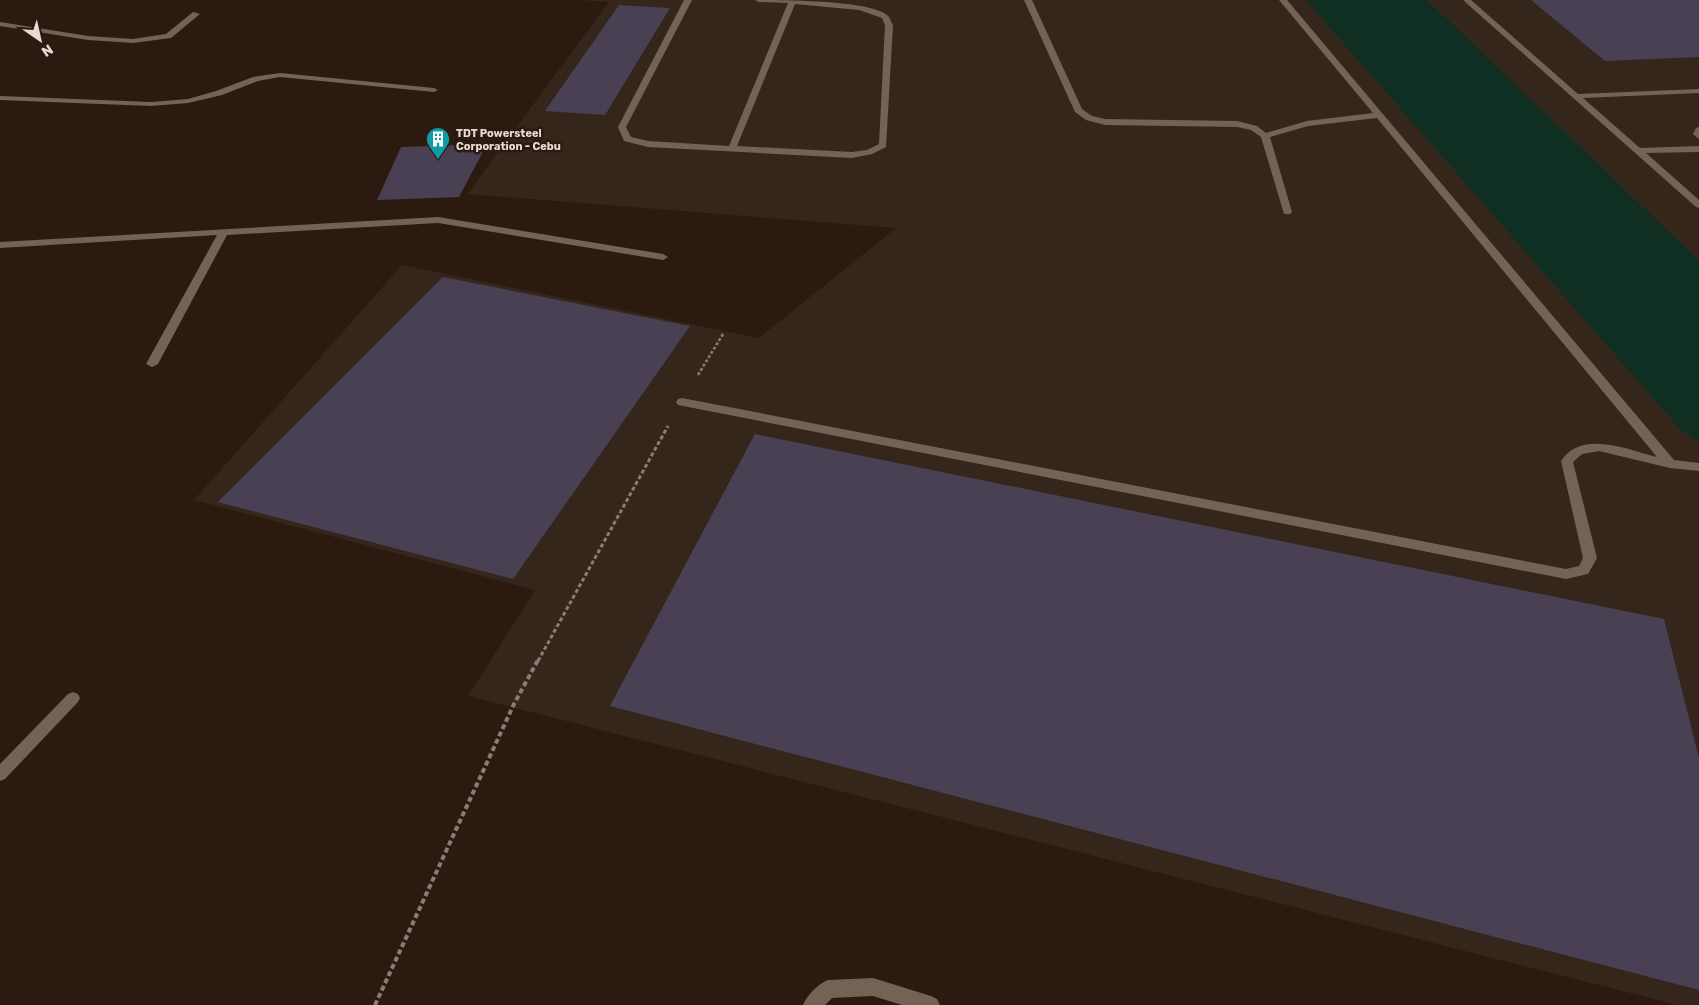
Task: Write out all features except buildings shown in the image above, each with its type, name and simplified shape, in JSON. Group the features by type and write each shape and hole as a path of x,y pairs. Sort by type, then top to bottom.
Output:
{"street":[{"path":"688,0 622,127 627,139 648,144 852,155 869,152 883,145 889,25 885,16 870,10 793,1 759,0"},
{"path":"1028,0 1078,110 1090,118 1105,122 1237,124 1254,128 1265,136 1287,212"},
{"path":"1283,0 1670,464"},
{"path":"1467,0 1699,205"},
{"path":"732,148 793,1"},
{"path":"0,24 88,38 133,41 168,36 196,14"},
{"path":"0,98 151,104 188,101 219,93 256,79 280,75 434,90"},
{"path":"1577,96 1699,92"},
{"path":"1265,136 1307,124 1378,115"},
{"path":"1699,130 1697,134 1699,136"},
{"path":"1638,151 1699,149"},
{"path":"0,244 438,220 663,258"},
{"path":"152,364 222,233"},
{"path":"682,402 1566,574 1583,570 1590,558 1567,461 1579,450 1599,447 1670,464 1699,467"},
{"path":"0,774 73,698"},
{"path":"812,1005 828,989 874,987 931,1005"}],"path":[{"path":"375,1005 514,704 682,402 723,334"}],"shaded area":[{"path":"578,0 1699,0 1699,1005 1677,1005 468,696 535,590 194,500 402,265 759,338 896,228 467,194 609,2"}],"green space":[{"path":"1306,0 1427,0 1699,261 1699,442 1680,429"}],"place":[{"name":"TDT Powersteel Corporation - Cebu","path":"438,160"}]}
